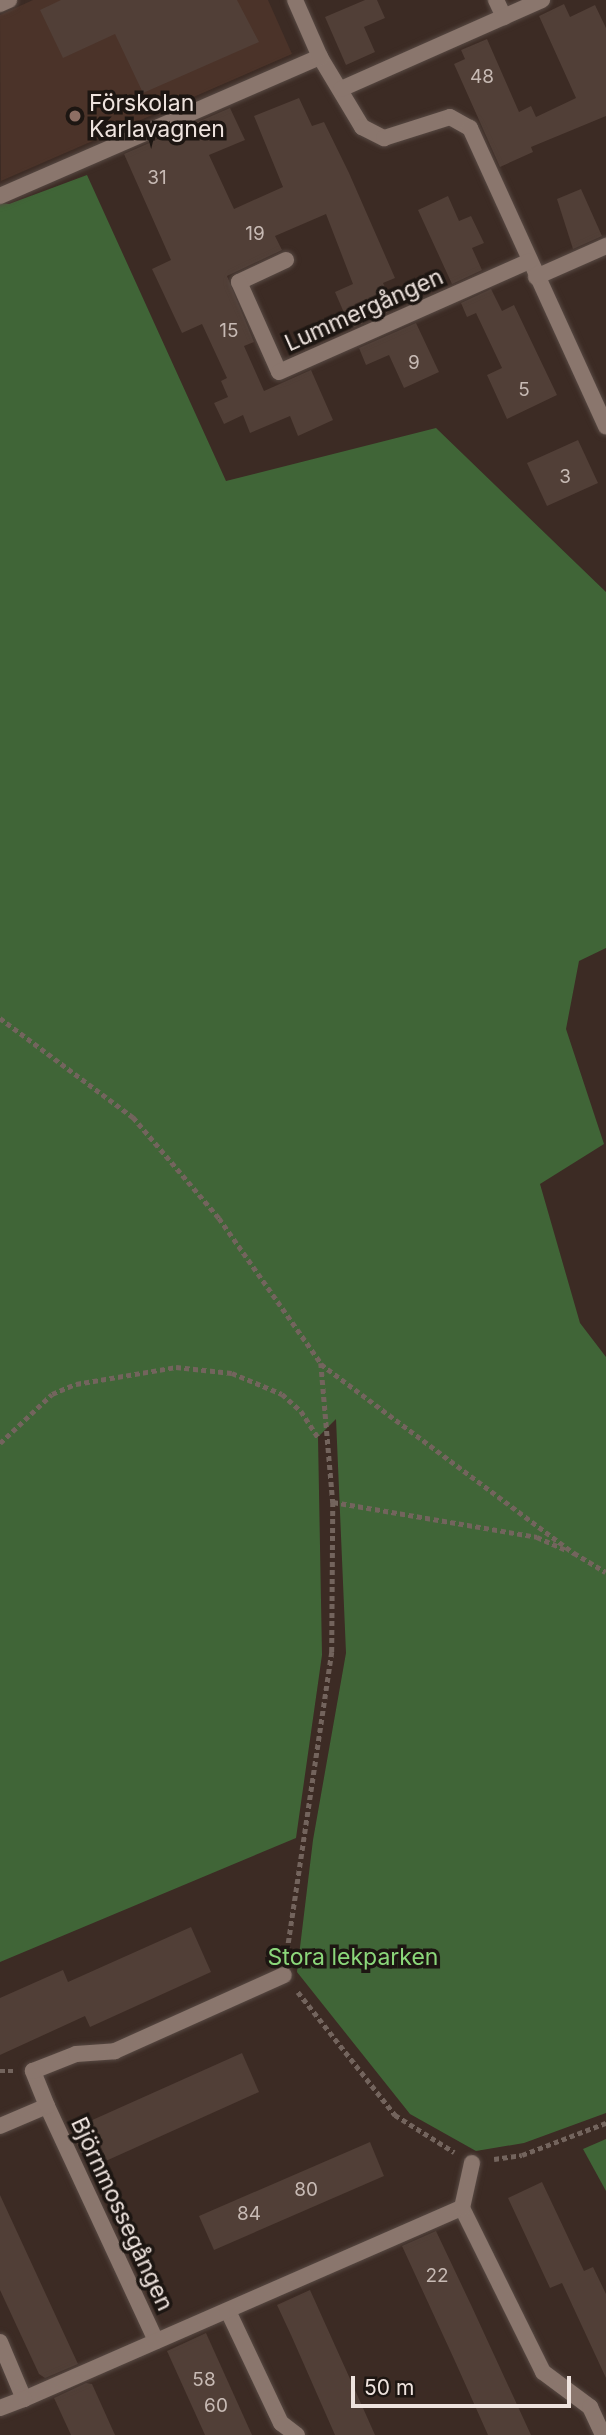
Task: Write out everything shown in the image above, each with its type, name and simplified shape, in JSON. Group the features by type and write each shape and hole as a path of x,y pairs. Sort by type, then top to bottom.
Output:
{"lane":[{"path":"0,4 9,0"},
{"path":"295,0 320,57 362,127 384,138 450,117 470,128 606,426"},
{"path":"496,0 504,17"},
{"path":"341,89 542,0"},
{"path":"0,196 320,57"},
{"path":"536,277 606,246"},
{"name":"Lummergången","path":"286,260 239,282 279,373 529,261"},
{"name":"Björnmossegången","path":"156,2342 33,2071 76,2054 115,2051 284,1975"},
{"name":"Björnmossegången","path":"0,2126 47,2106"},
{"path":"471,2163 462,2208 544,2372 590,2407 603,2435"},
{"name":"Björnmossegången","path":"0,2408 462,2208"},
{"path":"228,2311 281,2423 297,2435"},
{"path":"0,2342 24,2399"}],"path":[{"path":"0,1018 133,1117 219,1217 321,1363 575,1554"},
{"path":"321,1363 333,1503 332,1652 284,1975 395,2115 471,2163 522,2155 606,2123"},
{"path":"0,1443 52,1394 76,1384 176,1367 232,1373 282,1394 301,1411 318,1437"},
{"path":"333,1503 537,1537 606,1572"}],"shaded area":[{"name":"Förskolan Karlavagnen","path":"33,0 268,0 292,54 1,181 0,15"}],"green space":[{"name":"Stora lekparken","path":"87,175 226,481 436,428 606,592 606,948 579,961 566,1029 604,1144 540,1184 580,1323 606,1357 606,2113 524,2143 476,2151 410,2114 297,1972 313,1840 346,1653 336,1419 318,1437 322,1655 296,1838 0,1962 0,203 9,204"},
{"path":"606,2139 606,2191 583,2149"}],"building":[{"path":"61,0 237,0 259,42 143,93 115,34 63,58 40,10"},
{"path":"365,0 377,0 385,18 364,27 375,52 346,65 325,17"},
{"path":"564,4 570,17 595,5 606,28 606,116 531,147 533,152 500,167 454,64 465,59 461,50 487,39 519,112 531,106 536,117 576,98 539,16"},
{"path":"299,98 312,126 324,122 349,173 395,278 383,283 395,309 351,329 335,292 353,284 326,214 275,236 282,250 227,276 254,342 244,346 264,391 311,370 333,420 298,436 290,416 250,433 243,415 224,424 214,403 228,397 221,381 227,378 202,324 182,333 152,269 171,260 124,154 230,108 245,140 209,155 234,209 283,187 254,116"},
{"path":"581,189 602,236 573,249 557,199"},
{"path":"448,196 459,221 471,216 484,243 472,248 482,270 452,284 418,210"},
{"path":"491,289 502,311 514,305 557,395 507,419 487,375 502,368 476,313 467,317 461,303"},
{"path":"416,323 439,372 404,388 389,355 366,365 359,348"},
{"path":"578,440 598,483 547,506 527,463"},
{"path":"191,1927 211,1972 90,2027 85,2016 0,2055 0,1998 63,1970 68,1982"},
{"path":"242,2053 259,2092 88,2169 70,2130"},
{"path":"370,2142 384,2176 214,2250 199,2216"},
{"path":"542,2182 584,2271 593,2267 606,2294 606,2378 562,2283 550,2288 508,2198"},
{"path":"0,2195 78,2364 45,2378 39,2374 0,2290"},
{"path":"436,2231 531,2435 488,2435 402,2246"},
{"path":"310,2290 375,2435 335,2435 277,2305"},
{"path":"206,2333 252,2435 205,2435 167,2351"},
{"path":"86,2383 92,2384 115,2435 71,2435 54,2398"}],"place":[{"name":"Förskolan Karlavagnen","path":"75,116"}]}
